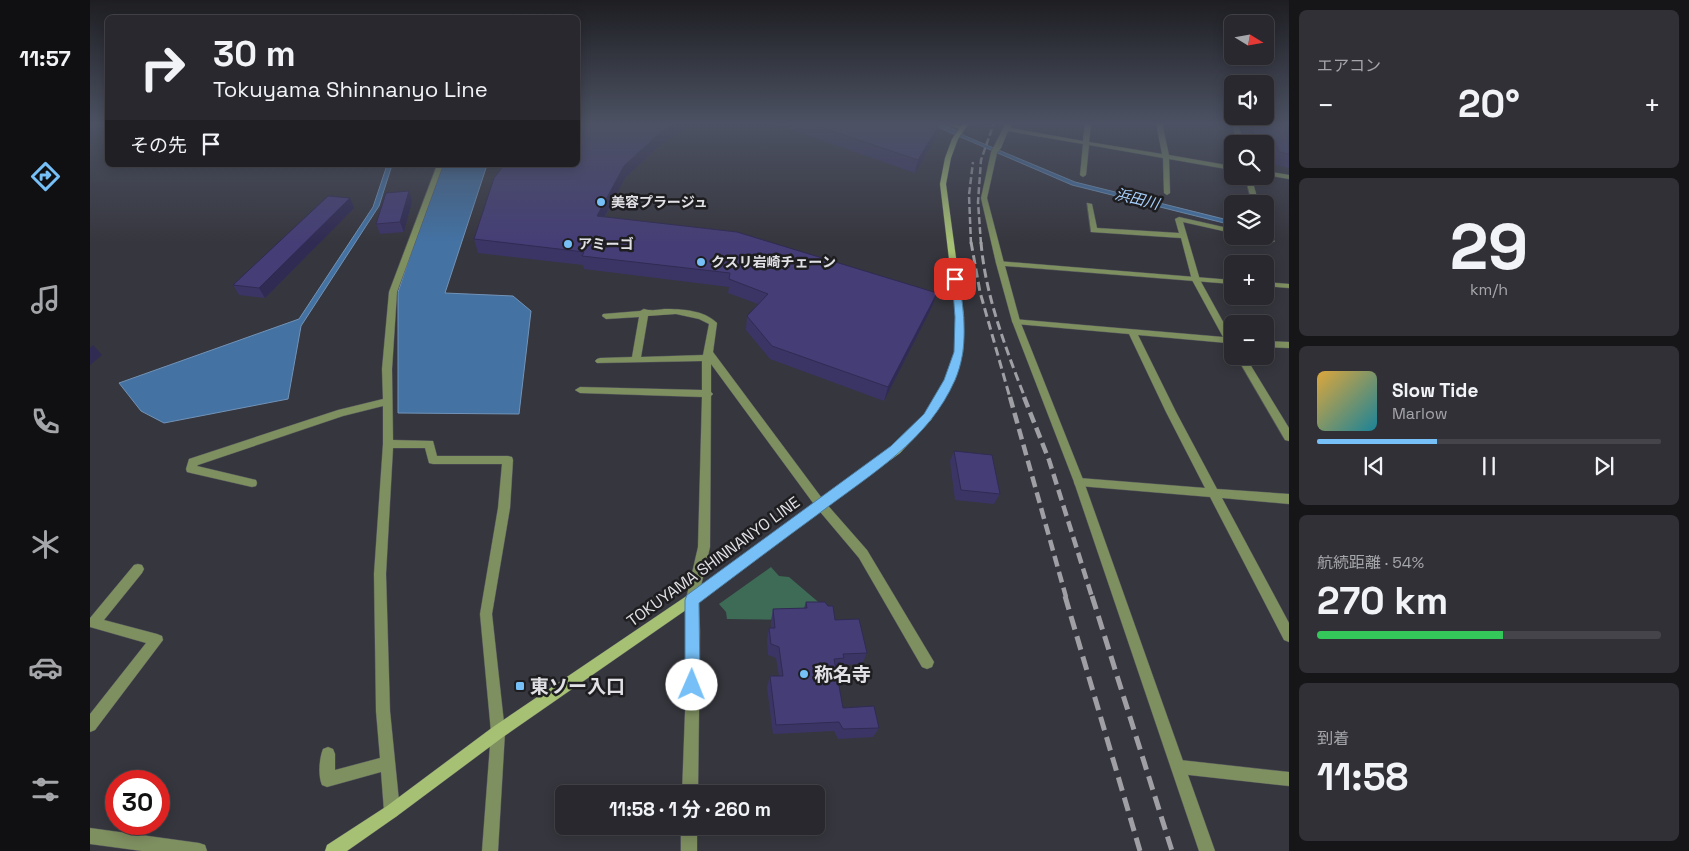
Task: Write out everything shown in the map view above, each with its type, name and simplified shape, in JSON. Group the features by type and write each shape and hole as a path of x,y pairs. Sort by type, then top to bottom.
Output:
{"main road":[{"name":"TOKUYAMA SHINNANYO LINE","path":"333,851 392,811 498,732 692,600 820,504 896,450 928,417 950,380 959,352 960,317 944,184 947,163"}],"street":[{"path":"994,163 984,198 1016,321 1078,482 1180,766 1208,851"},
{"path":"1083,175 1084,163"},
{"path":"1166,163 1167,193"},
{"path":"1200,163 1224,167"},
{"path":"392,811 383,711 380,574 388,444 387,370 393,292 439,167"},
{"path":"1274,174 1289,177"},
{"path":"1089,204 1094,230 1184,236"},
{"path":"1224,230 1179,218 1196,280 1224,329"},
{"path":"1000,263 1224,282"},
{"path":"1274,285 1289,286"},
{"path":"606,316 623,316 644,312 702,314 712,323 707,355 708,394 704,548 692,600 694,631 690,785"},
{"path":"636,360 644,312"},
{"path":"1016,321 1224,342"},
{"path":"1132,334 1289,636"},
{"path":"1274,344 1289,345"},
{"path":"707,355 820,504 863,554 927,662"},
{"path":"600,361 707,355"},
{"path":"1245,365 1289,437"},
{"path":"580,390 708,394"},
{"path":"252,482 191,469 192,462 387,401"},
{"path":"388,444 429,444 433,460 508,460 504,508 486,614 498,732 490,851"},
{"path":"1078,482 1289,499"},
{"path":"90,726 158,640 94,623 138,569"},
{"path":"328,754 327,780 387,763"},
{"path":"1180,766 1289,779"},
{"path":"689,835 689,851"},
{"path":"90,836 199,851"}],"green space":[{"path":"771,567 779,576 789,577 830,612 803,620 727,619 726,612 719,604"}],"water":[{"name":"浜田川","path":"1020,163 1029,163 1075,182 1224,219 1224,223 1072,185"},
{"path":"386,167 391,167 379,206 301,326 288,399 164,423 141,411 119,383 299,319 373,207"},
{"path":"439,167 486,167 445,293 513,296 531,311 519,414 398,413 398,292"}],"building":[{"path":"580,163 628,163 597,216 737,232 937,293 888,387 772,346 747,316 768,294 729,279 730,273 582,256 584,252 474,239 494,178 502,167 580,167"},
{"path":"409,191 400,222 376,224 386,193"},
{"path":"328,196 350,198 259,288 233,285"},
{"path":"954,451 992,455 1000,494 961,490"},
{"name":"称名寺","path":"806,602 825,602 828,606 833,606 835,620 859,619 867,653 843,654 844,658 834,659 843,708 874,706 879,728 843,729 839,722 776,725 770,676 783,676 779,647 771,644 769,628 775,628 773,609 807,608"}],"railway":[{"path":"971,244 969,195 973,163"},
{"path":"981,163 978,202 981,244"},
{"path":"971,242 980,292 1010,398"},
{"path":"981,242 983,262 992,302 1025,398"},
{"path":"1010,397 1066,597"},
{"path":"1024,397 1049,460 1092,597"},
{"path":"1065,596 1140,851"},
{"path":"1092,596 1172,851"}],"place":[{"name":"美容プラージュ","path":"601,202"},
{"name":"アミーゴ","path":"568,244"},
{"name":"クスリ岩崎チェーン","path":"701,262"},
{"name":"称名寺","path":"804,674"},
{"name":"東ソー入口","path":"520,686"}],"route":[{"path":"692,685 694,631 692,600 820,504 896,450 928,417 950,380 959,352 960,317 955,279"}]}
